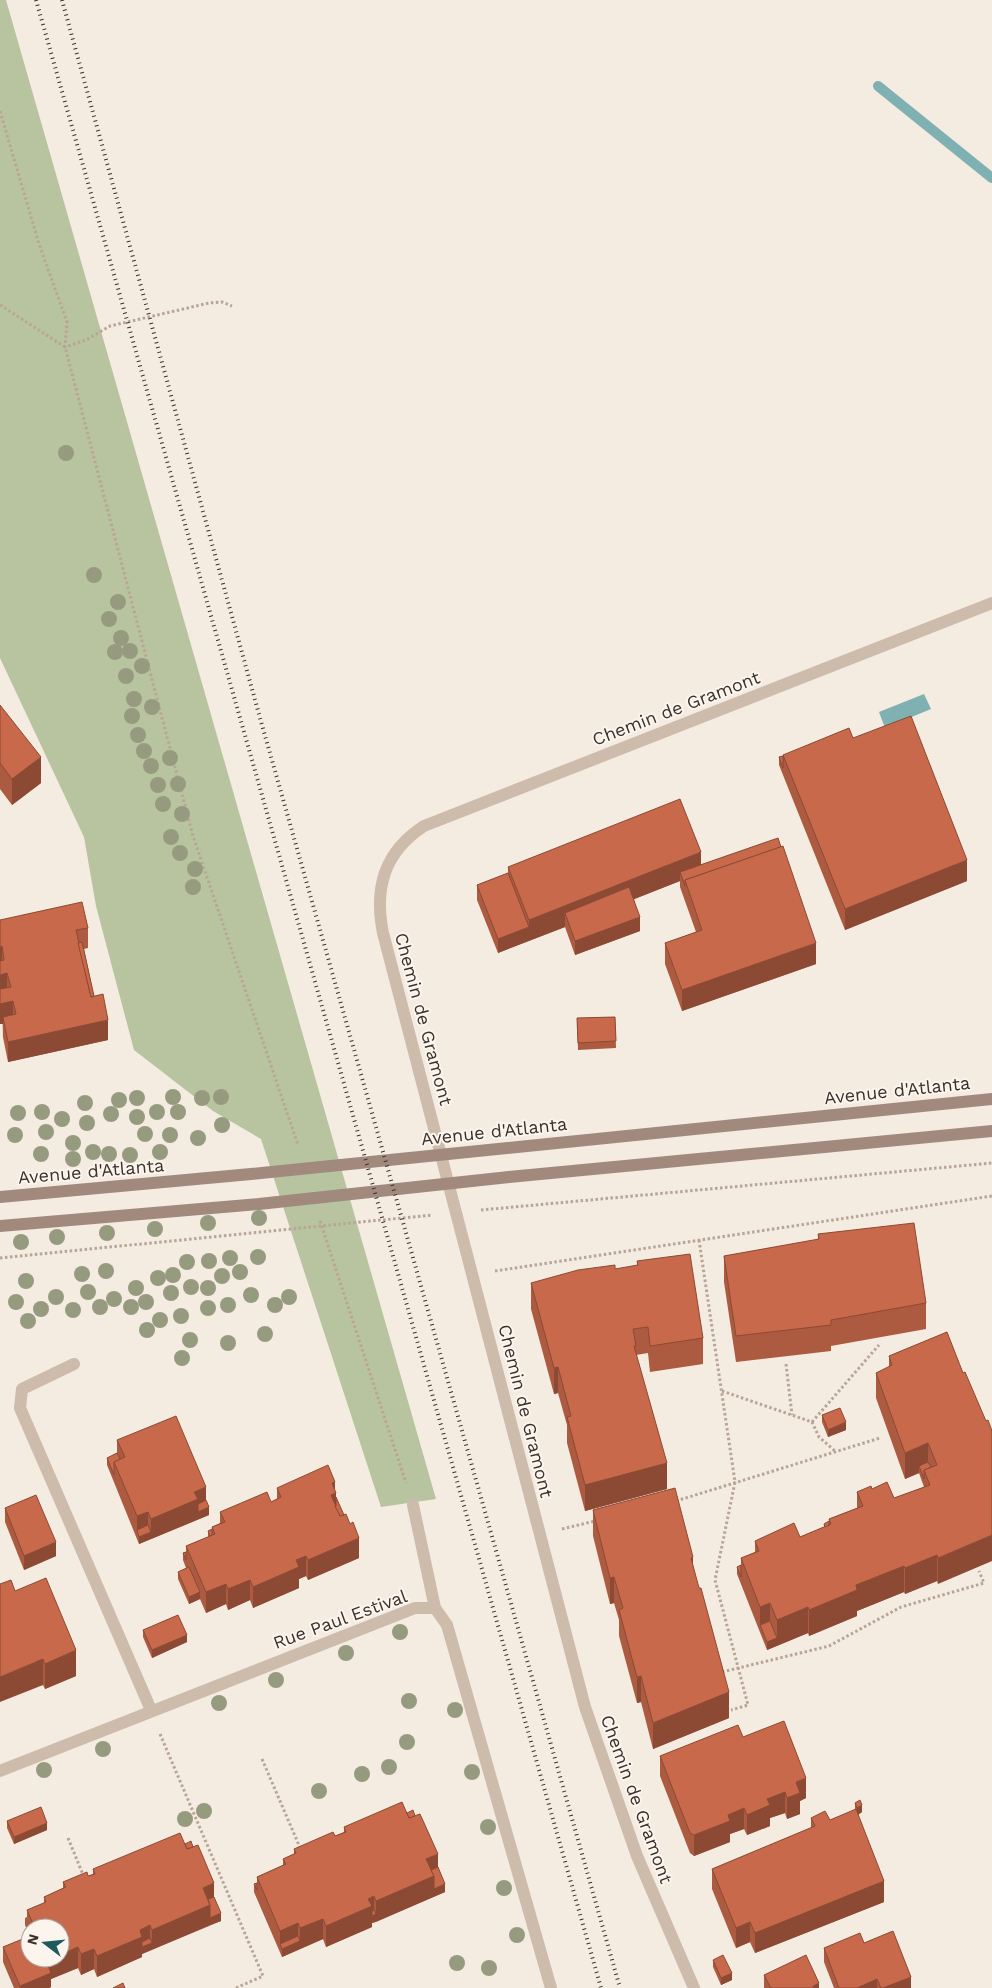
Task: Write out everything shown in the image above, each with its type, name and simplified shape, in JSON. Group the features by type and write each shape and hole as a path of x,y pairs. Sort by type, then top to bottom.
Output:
{"main road":[{"name":"Avenue d'Atlanta","path":"0,1197 251,1174 501,1147 992,1099"},
{"path":"0,1226 259,1204 510,1177 992,1131"}],"street":[{"name":"Chemin de Gramont","path":"694,1988 637,1856 598,1748 572,1662 378,910 383,879 389,862 412,834 446,817 992,604"},
{"path":"74,1364 22,1389 20,1408 151,1710"},
{"path":"414,1505 435,1608"},
{"name":"Rue Paul Estival","path":"0,1771 151,1710 415,1608 435,1608 447,1625 551,1988"}],"path":[{"path":"0,111 40,244 67,322 65,347 193,836 300,1154"},
{"path":"65,347 86,340 110,326 209,303 222,302 232,306"},
{"path":"0,305 65,347"},
{"path":"479,1210 992,1164"},
{"path":"472,1273 992,1196"},
{"path":"0,1258 267,1233 440,1214"},
{"path":"319,1216 414,1505"},
{"path":"699,1240 735,1482 715,1580 748,1705 731,1710"},
{"path":"812,1422 879,1345"},
{"path":"786,1364 792,1415"},
{"path":"722,1391 812,1422 818,1437 835,1451"},
{"path":"670,1503 880,1438"},
{"path":"540,1535 605,1519"},
{"path":"722,1672 829,1646 901,1607 984,1583 980,1571"},
{"path":"165,1745 263,1976 236,1988"},
{"path":"262,1759 303,1855"},
{"path":"68,1838 85,1879"}],"green space":[{"path":"0,0 6,0 436,1499 381,1507 261,1139 213,1111 134,1050 96,906 84,837 0,658"}],"water":[{"path":"924,694 931,709 885,728 879,712"}],"building":[{"path":"0,705 41,757 12,779 0,763"},
{"path":"911,716 967,860 845,909 783,755 849,728 853,738"},
{"path":"783,756 783,768 779,757"},
{"path":"680,799 701,852 529,920 508,867"},
{"path":"778,838 781,847 685,880 685,886 680,872"},
{"path":"783,846 816,943 682,990 665,943 702,930 685,880"},
{"path":"508,873 529,927 498,939 477,885"},
{"path":"629,887 640,917 575,941 565,913"},
{"path":"82,902 88,928 76,930 91,997 103,994 108,1020 8,1042 3,1017 16,1014 13,1001 0,1004 0,989 11,987 7,973 0,975 0,961 4,960 2,946 0,947 0,920"},
{"path":"82,942 94,996 91,997 78,943"},
{"path":"615,1017 616,1041 578,1043 577,1018"},
{"path":"914,1223 926,1303 831,1320 831,1325 736,1336 724,1256 819,1239 818,1234"},
{"path":"690,1254 703,1338 650,1346 648,1327 633,1329 636,1346 634,1346 667,1463 585,1485 567,1417 571,1416 558,1367 554,1368 531,1283 578,1270 615,1265 615,1269 638,1265 637,1261"},
{"path":"947,1332 963,1373 965,1372 992,1431 992,1535 938,1558 937,1555 905,1568 904,1566 856,1585 857,1590 809,1610 808,1607 777,1620 770,1603 760,1607 741,1558 759,1551 755,1541 794,1523 800,1537 831,1524 829,1519 863,1506 857,1492 871,1486 872,1489 887,1482 894,1498 930,1485 924,1470 937,1465 928,1443 905,1453 876,1373 892,1365 889,1356"},
{"path":"840,1408 846,1422 828,1430 822,1415"},
{"path":"176,1416 206,1487 194,1492 198,1499 151,1519 148,1512 137,1516 114,1462 125,1457 117,1440"},
{"path":"117,1453 120,1459 114,1462 114,1475 107,1458"},
{"path":"928,1462 931,1467 924,1470 924,1479 919,1466"},
{"path":"328,1465 335,1482 332,1483 336,1493 331,1495 340,1516 346,1514 350,1524 353,1522 359,1538 308,1560 306,1556 296,1560 299,1567 253,1587 250,1580 228,1589 226,1584 206,1592 186,1546 215,1534 212,1527 225,1522 220,1512 267,1492 271,1502 281,1497 277,1488"},
{"path":"675,1488 693,1557 691,1558 729,1692 653,1723 641,1676 637,1677 619,1610 623,1608 614,1577 610,1578 593,1510"},
{"path":"36,1495 56,1542 24,1556 5,1508"},
{"path":"336,1497 344,1515 340,1516 335,1506"},
{"path":"206,1500 209,1507 198,1512 198,1504"},
{"path":"829,1521 829,1525 825,1527 824,1524"},
{"path":"148,1525 151,1532 139,1537 137,1530"},
{"path":"212,1529 212,1535 210,1536 208,1531"},
{"path":"741,1565 741,1577 737,1567"},
{"path":"189,1567 200,1592 189,1597 178,1572"},
{"path":"46,1578 76,1650 45,1664 43,1659 0,1677 0,1584 11,1580 15,1591"},
{"path":"178,1615 187,1635 152,1650 143,1630"},
{"path":"770,1621 777,1638 767,1642 760,1625"},
{"path":"784,1721 806,1778 796,1782 800,1793 787,1798 785,1792 767,1799 770,1805 747,1815 744,1808 728,1815 730,1821 694,1835 690,1833 660,1756 738,1725 743,1737"},
{"path":"860,1800 862,1805 857,1808 855,1803"},
{"path":"402,1802 409,1818 420,1814 438,1854 426,1859 434,1876 376,1901 374,1896 368,1899 372,1906 326,1926 323,1919 300,1928 298,1923 280,1931 257,1877 286,1864 283,1859 296,1853 294,1849 333,1832 335,1836 346,1832 344,1827"},
{"path":"41,1807 47,1823 14,1837 7,1821"},
{"path":"856,1809 884,1881 755,1933 750,1922 736,1928 712,1869 815,1826 811,1818 825,1811 830,1820"},
{"path":"413,1810 415,1816 409,1818 407,1813"},
{"path":"180,1833 187,1849 198,1845 214,1883 203,1888 210,1905 152,1930 150,1925 140,1930 142,1937 97,1956 94,1949 81,1954 78,1947 70,1951 70,1918 31,1918 27,1910 46,1902 44,1897 66,1887 63,1882 87,1872 88,1876 95,1874 93,1869"},
{"path":"191,1841 193,1847 187,1849 185,1844"},
{"path":"438,1867 445,1884 434,1889 434,1876 431,1870"},
{"path":"214,1897 221,1913 210,1918 208,1899"},
{"path":"893,1931 911,1977 883,1988 881,1988 877,1979 857,1988 839,1988 824,1948 860,1933 864,1943"},
{"path":"298,1936 300,1941 282,1949 280,1944"},
{"path":"150,1938 152,1943 142,1947 142,1942"},
{"path":"20,1940 20,1968 49,1968 51,1973 20,1986 3,1947"},
{"path":"723,1955 732,1973 721,1978 713,1960"},
{"path":"806,1955 819,1983 813,1986 814,1988 771,1988 764,1975"},
{"path":"123,1983 125,1988 113,1988"}],"waterway":[{"path":"878,86 992,178"}],"railway":[{"path":"36,0 601,1988"},
{"path":"62,0 260,718 620,1988"}]}
